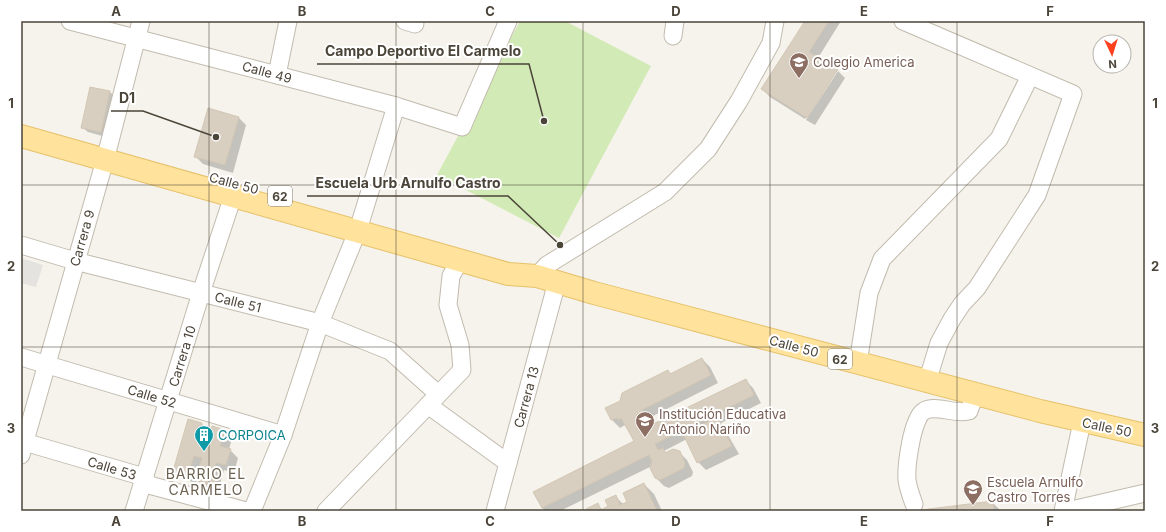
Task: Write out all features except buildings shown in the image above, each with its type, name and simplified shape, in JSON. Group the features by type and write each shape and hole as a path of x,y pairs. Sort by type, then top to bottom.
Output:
{"main road":[{"name":"Calle 50","path":"21,124 233,196 360,224 460,260 508,274 547,279 858,364 1082,422 1145,435"},
{"name":"Calle 50","path":"21,136 106,154 360,224 511,262 547,279"}],"street":[{"name":"Calle 49","path":"70,21 396,106 462,127 508,21"},
{"name":"Carrera 9","path":"22,446 106,154 140,21"},
{"path":"277,75 288,21"},
{"path":"547,279 547,265 665,192 708,149 739,101 771,43 775,21"},
{"path":"902,21 1073,94 1037,195 977,288 962,304 952,318 939,343 927,382"},
{"path":"858,364 869,294 882,259 999,139 1030,76"},
{"path":"252,511 282,435 320,323 360,224 396,106"},
{"path":"201,293 233,196"},
{"name":"Calle 51","path":"21,245 75,261 320,323 390,351 434,399 508,463"},
{"path":"326,511 462,370 460,346 448,305 451,276 460,260"},
{"name":"Carrera 13","path":"495,511 508,463 547,279"},
{"name":"Carrera 10","path":"134,511 201,293"},
{"name":"Calle 52","path":"21,357 282,435"},
{"path":"914,504 907,481 907,459 919,416 925,410 936,409 963,413 970,411 975,394"},
{"path":"1063,511 1082,422"},
{"name":"Calle 53","path":"22,446 144,477 149,485 246,511"},
{"path":"1067,511 1145,493"}],"green space":[{"path":"520,21 565,21 651,66 559,238 437,175"}],"shaded area":[{"path":"21,258 43,265 36,287 21,283"}],"place":[{"name":"Colegio America","path":"799,79"},
{"name":"Campo Deportivo El Carmelo","path":"544,121"},
{"name":"D1","path":"216,137"},
{"name":"Escuela Urb Arnulfo Castro","path":"560,245"},
{"name":"Institución Educativa Antonio Nariño","path":"645,438"},
{"name":"CORPOICA","path":"204,452"},
{"name":"Escuela Arnulfo Castro Torres","path":"973,506"}],"district":[{"name":"BARRIO EL CARMELO","path":"206,482"}]}
